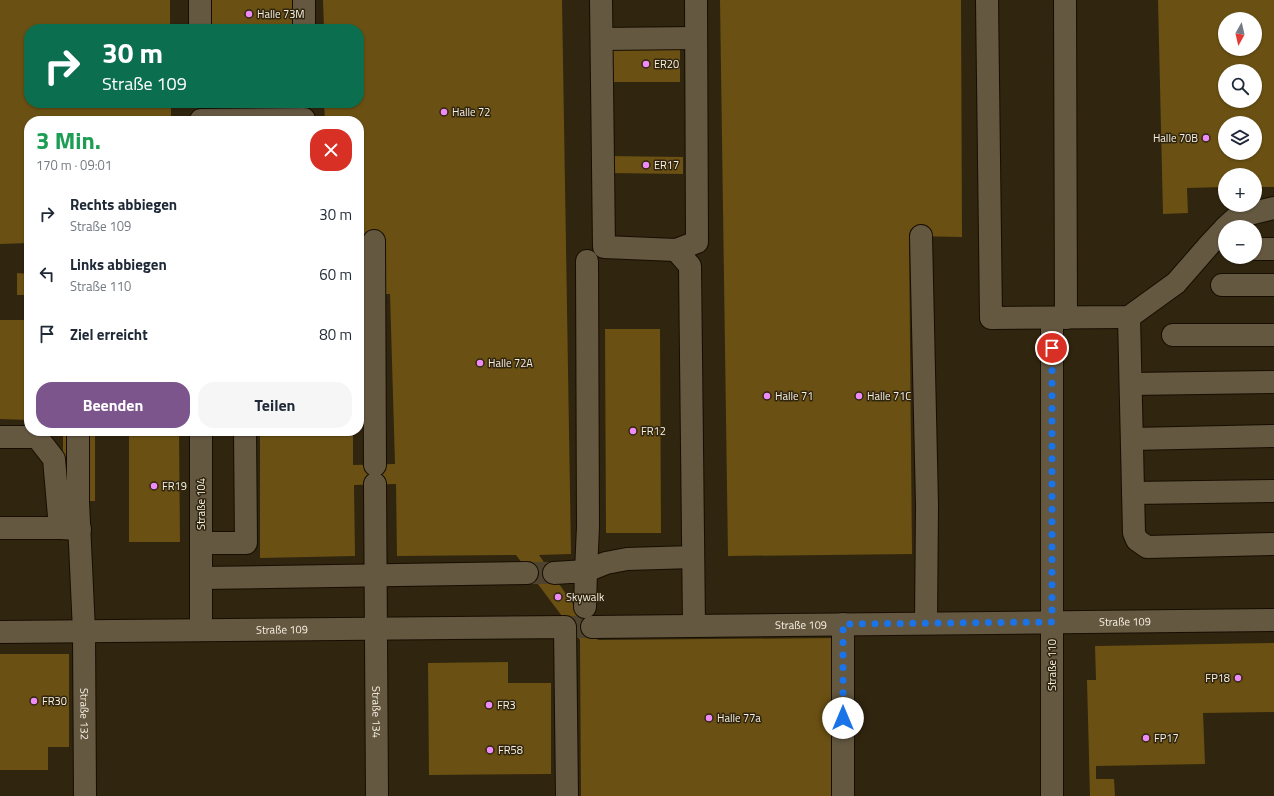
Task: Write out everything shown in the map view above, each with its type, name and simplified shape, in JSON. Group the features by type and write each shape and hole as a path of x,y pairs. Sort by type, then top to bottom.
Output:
{"street":[{"path":"200,0 200,24"},
{"path":"304,0 304,24"},
{"path":"601,0 604,247 676,250 697,242 696,0"},
{"path":"987,0 991,318 1129,317 1176,283 1218,236"},
{"name":"Straße 110","path":"1052,796 1052,622 1066,0"},
{"path":"602,39 696,38"},
{"path":"201,115 304,114"},
{"path":"1233,220 1237,216 1274,208"},
{"path":"920,236 927,505 926,623"},
{"name":"Straße 134","path":"374,241 377,796"},
{"path":"676,250 690,266 694,626"},
{"path":"586,571 588,527 587,261"},
{"path":"1222,284 1274,284"},
{"path":"1129,317 1134,533 1137,540 1148,547 1274,544"},
{"path":"1173,335 1274,335"},
{"path":"1131,384 1274,382"},
{"path":"70,528 78,501 78,436"},
{"name":"Straße 104","path":"200,630 201,436"},
{"path":"201,543 246,543 245,436"},
{"path":"1132,439 1274,436"},
{"path":"0,437 37,437 54,459 70,528"},
{"path":"1133,493 1274,491"},
{"path":"0,528 70,528"},
{"name":"Straße 132","path":"70,528 84,631 85,796"},
{"path":"554,573 586,571 606,563 627,559 693,557"},
{"name":"Straße 109","path":"586,571 588,617 694,626 1274,620"},
{"path":"201,578 527,573"},
{"path":"843,624 843,796"},
{"name":"Straße 109","path":"0,632 565,627 567,796"}],"building":[{"path":"0,0 170,0 170,24 24,24 24,108 171,108 171,116 24,116 24,243 0,244"},
{"name":"Halle 73M","path":"207,0 292,0 292,24 207,24"},
{"path":"323,0 562,0 571,554 539,555 598,640 837,638 838,796 581,796 580,640 516,555 397,556 396,484 354,485 355,556 260,558 260,436 353,436 353,465 395,464 390,294 364,294 364,116 325,116 324,108 364,108 364,24 324,24"},
{"name":"Halle 71","path":"720,0 961,0 962,237 909,236 912,554 728,556"},
{"path":"1158,0 1274,0 1274,187 1262,187 1262,168 1218,168 1218,187 1187,188 1188,213 1163,214"},
{"name":"ER20","path":"612,46 680,47 680,82 611,82"},
{"name":"ER17","path":"608,156 683,157 683,174 608,173"},
{"path":"17,273 24,274 24,295 17,295"},
{"path":"0,320 24,320 24,420 0,419"},
{"name":"FR12","path":"605,329 660,329 661,533 606,533"},
{"path":"63,436 95,436 95,501 63,501"},
{"name":"FR19","path":"129,436 179,436 180,542 129,542"},
{"name":"FP17","path":"1274,643 1274,712 1203,713 1205,764 1096,766 1096,779 1114,779 1115,796 1090,796 1087,680 1096,680 1095,646"},
{"name":"FR30","path":"0,654 69,654 69,747 48,747 48,770 0,770"},
{"path":"508,662 508,683 551,683 551,774 429,775 428,663"}],"tunnel":[{"path":"527,573 554,573"},
{"path":"565,627 592,627"}],"place":[{"name":"Halle 73M","path":"249,14"},
{"name":"ER20","path":"646,64"},
{"name":"Halle 72","path":"444,112"},
{"name":"Halle 70B","path":"1206,138"},
{"name":"ER17","path":"646,165"},
{"name":"Halle 72A","path":"480,363"},
{"name":"Halle 71","path":"767,396"},
{"name":"Halle 71C","path":"859,396"},
{"name":"FR12","path":"633,431"},
{"name":"FR19","path":"154,486"},
{"name":"Skywalk","path":"558,597"},
{"name":"FP18","path":"1238,678"},
{"name":"FR30","path":"34,701"},
{"name":"FR3","path":"489,705"},
{"name":"Halle 77a","path":"709,718"},
{"name":"FP17","path":"1146,738"},
{"name":"FR58","path":"490,750"}],"route":[{"path":"843,718 843,624 1052,622 1052,348"}]}
